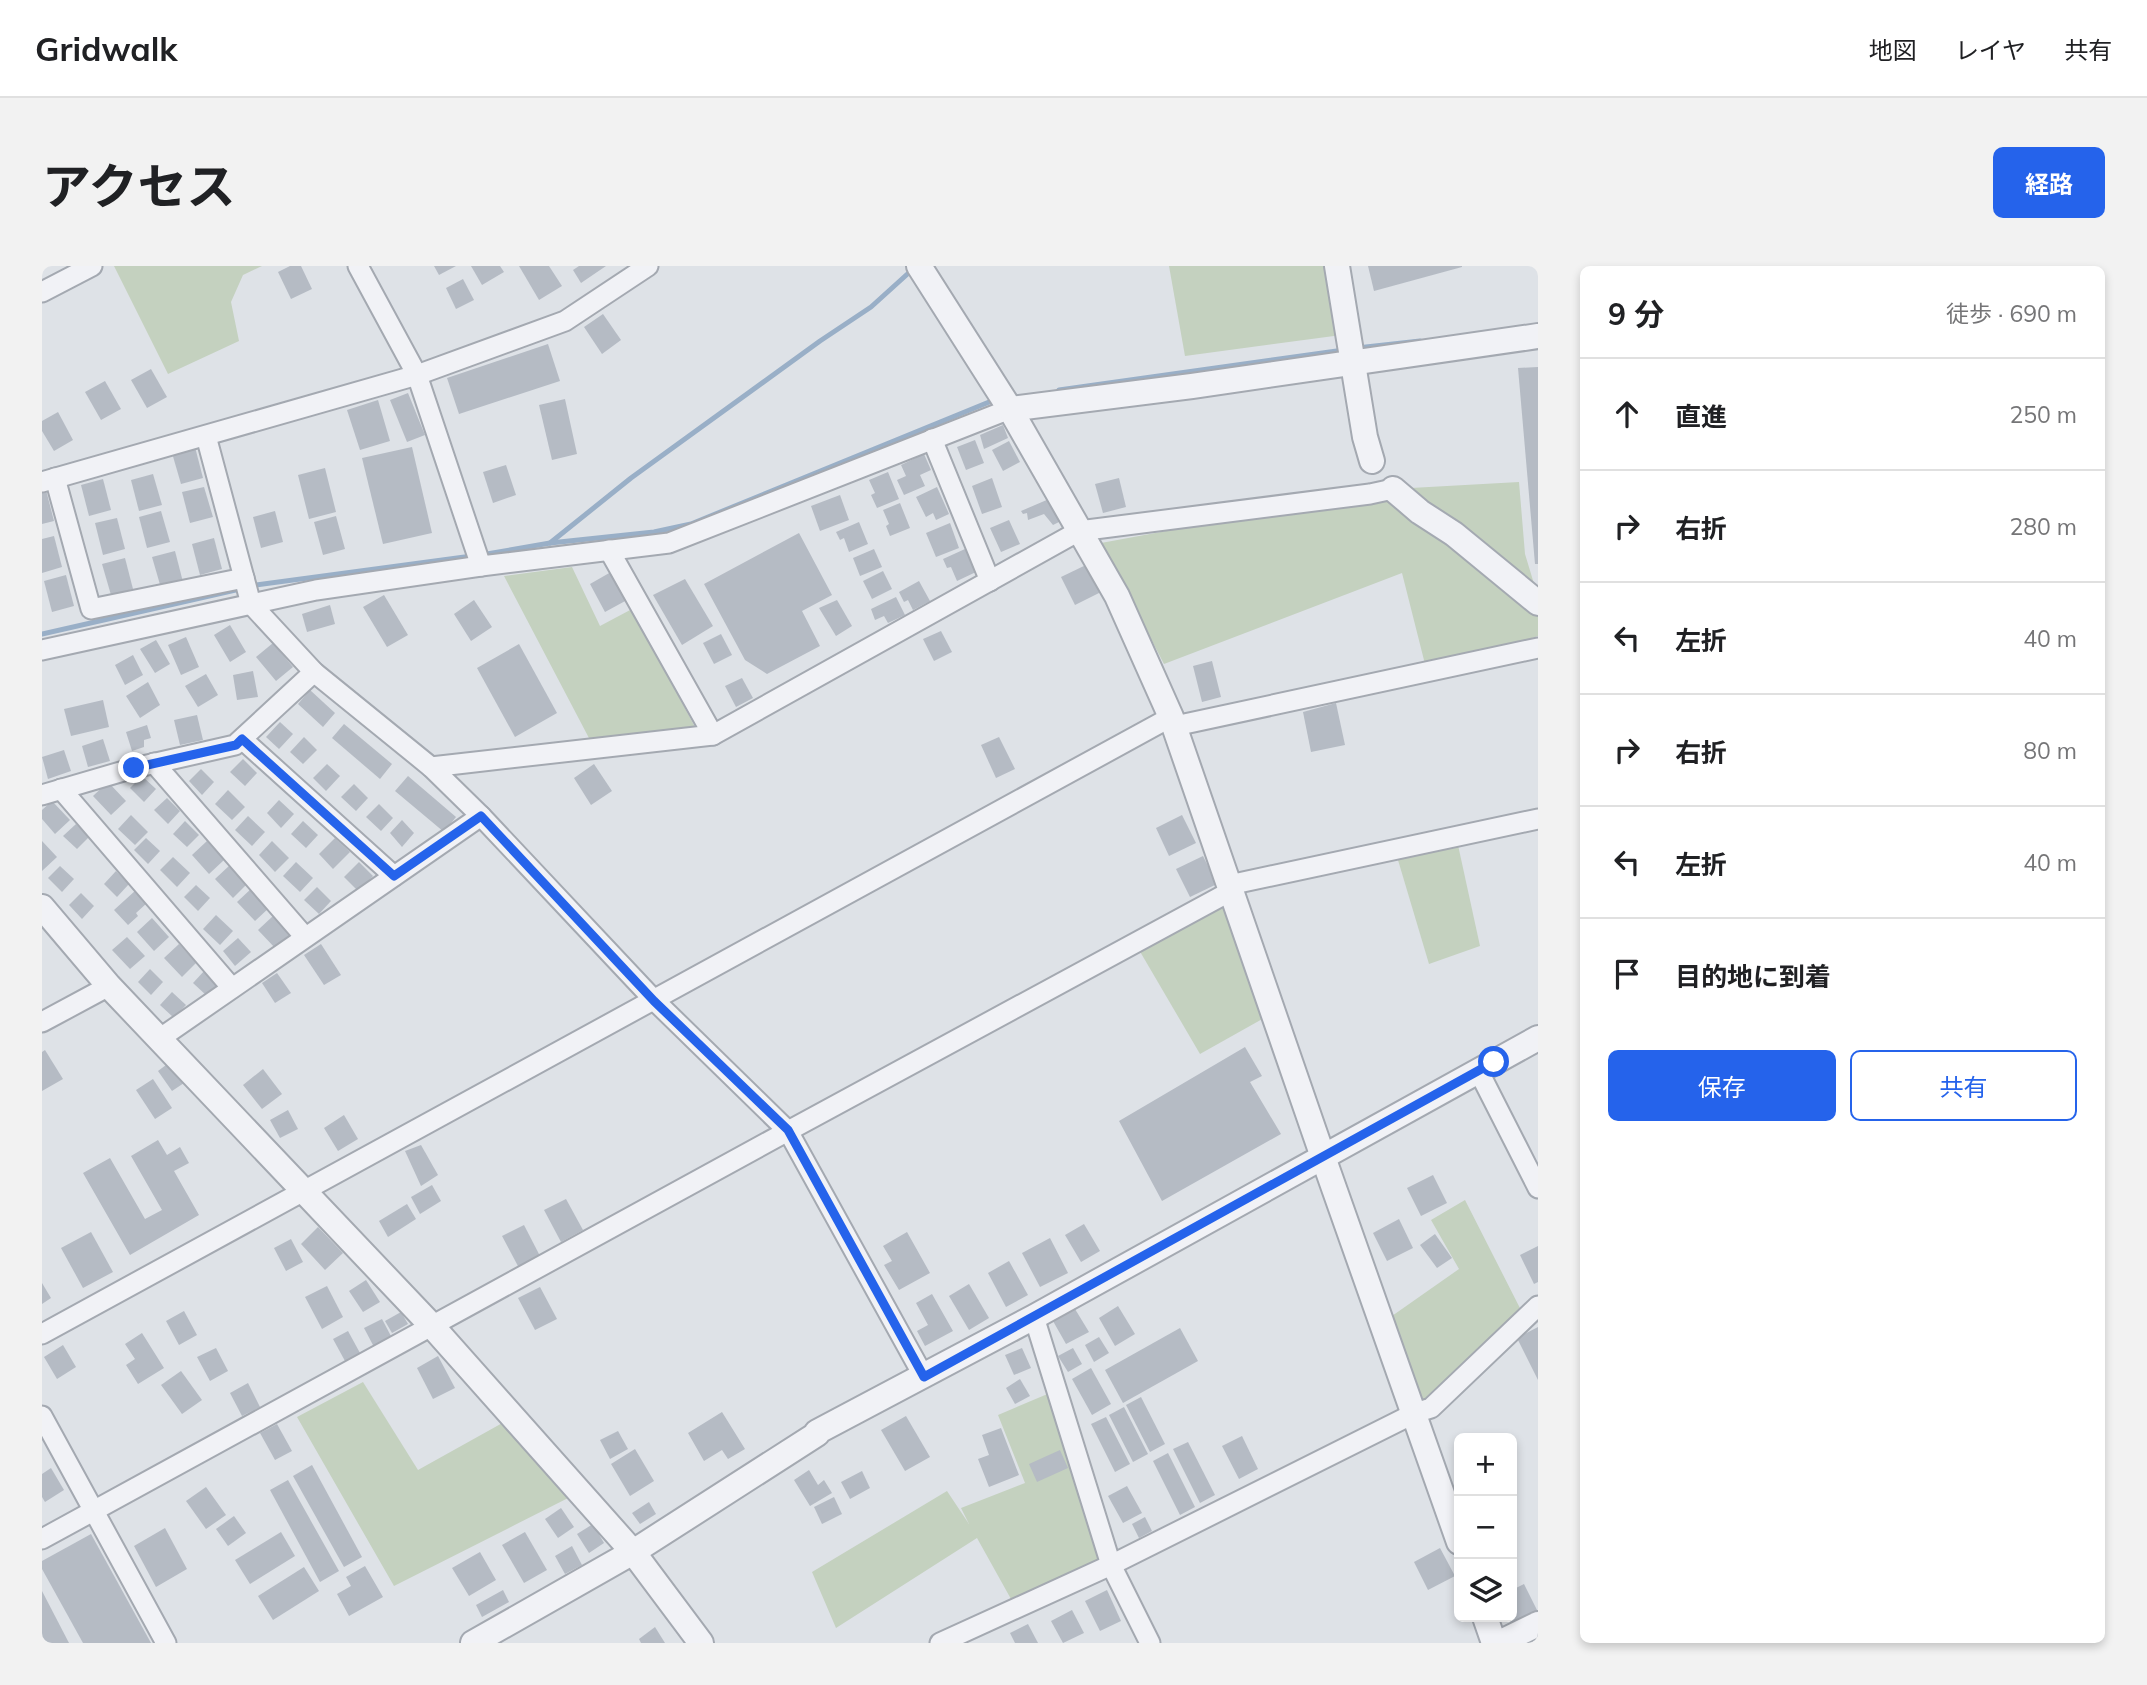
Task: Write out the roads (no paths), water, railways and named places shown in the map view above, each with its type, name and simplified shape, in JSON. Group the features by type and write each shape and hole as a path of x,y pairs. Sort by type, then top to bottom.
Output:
{"street":[{"path":"42,292 92,266"},
{"path":"358,266 416,375 478,556"},
{"path":"244,578 91,609 49,480 416,375 565,321 648,266"},
{"path":"1337,266 1365,437 1372,460"},
{"path":"924,268 1010,409 1117,596 1173,722 1454,1527"},
{"path":"42,650 478,556 609,551 669,543 1010,409 1192,386 1351,354 1538,336"},
{"path":"205,436 251,604 314,672 431,767 481,816 654,1001 788,1130 924,1377"},
{"path":"932,439 990,581"},
{"path":"431,767 713,735 1079,531 1357,496 1393,489 1420,512 1454,534 1538,603"},
{"path":"609,551 713,735"},
{"path":"42,1334 1173,722 1538,648"},
{"path":"42,795 154,763 236,745 314,672"},
{"path":"242,739 394,876"},
{"path":"154,763 305,937"},
{"path":"61,789 232,988"},
{"path":"159,1039 481,816"},
{"path":"42,1539 1230,888 1538,819"},
{"path":"42,907 109,986 432,1326 634,1552 701,1643"},
{"path":"42,1022 109,986"},
{"path":"473,1643 634,1552 817,1432 1034,1317 1538,1038"},
{"path":"1479,1072 1538,1188"},
{"path":"940,1643 1111,1565 1415,1413 1431,1408 1538,1306"},
{"path":"1034,1317 1111,1565 1150,1643"},
{"path":"42,1416 166,1643"},
{"path":"1487,1622 1494,1643"},
{"path":"1499,1643 1538,1624"}],"waterway":[{"path":"550,543 631,478 871,307 913,269"},
{"path":"1357,348 1420,341"},
{"path":"1059,390 1344,350"},
{"path":"481,555 550,543 654,532 691,524 994,400"},
{"path":"249,586 472,556"},
{"path":"42,634 240,589"}]}
